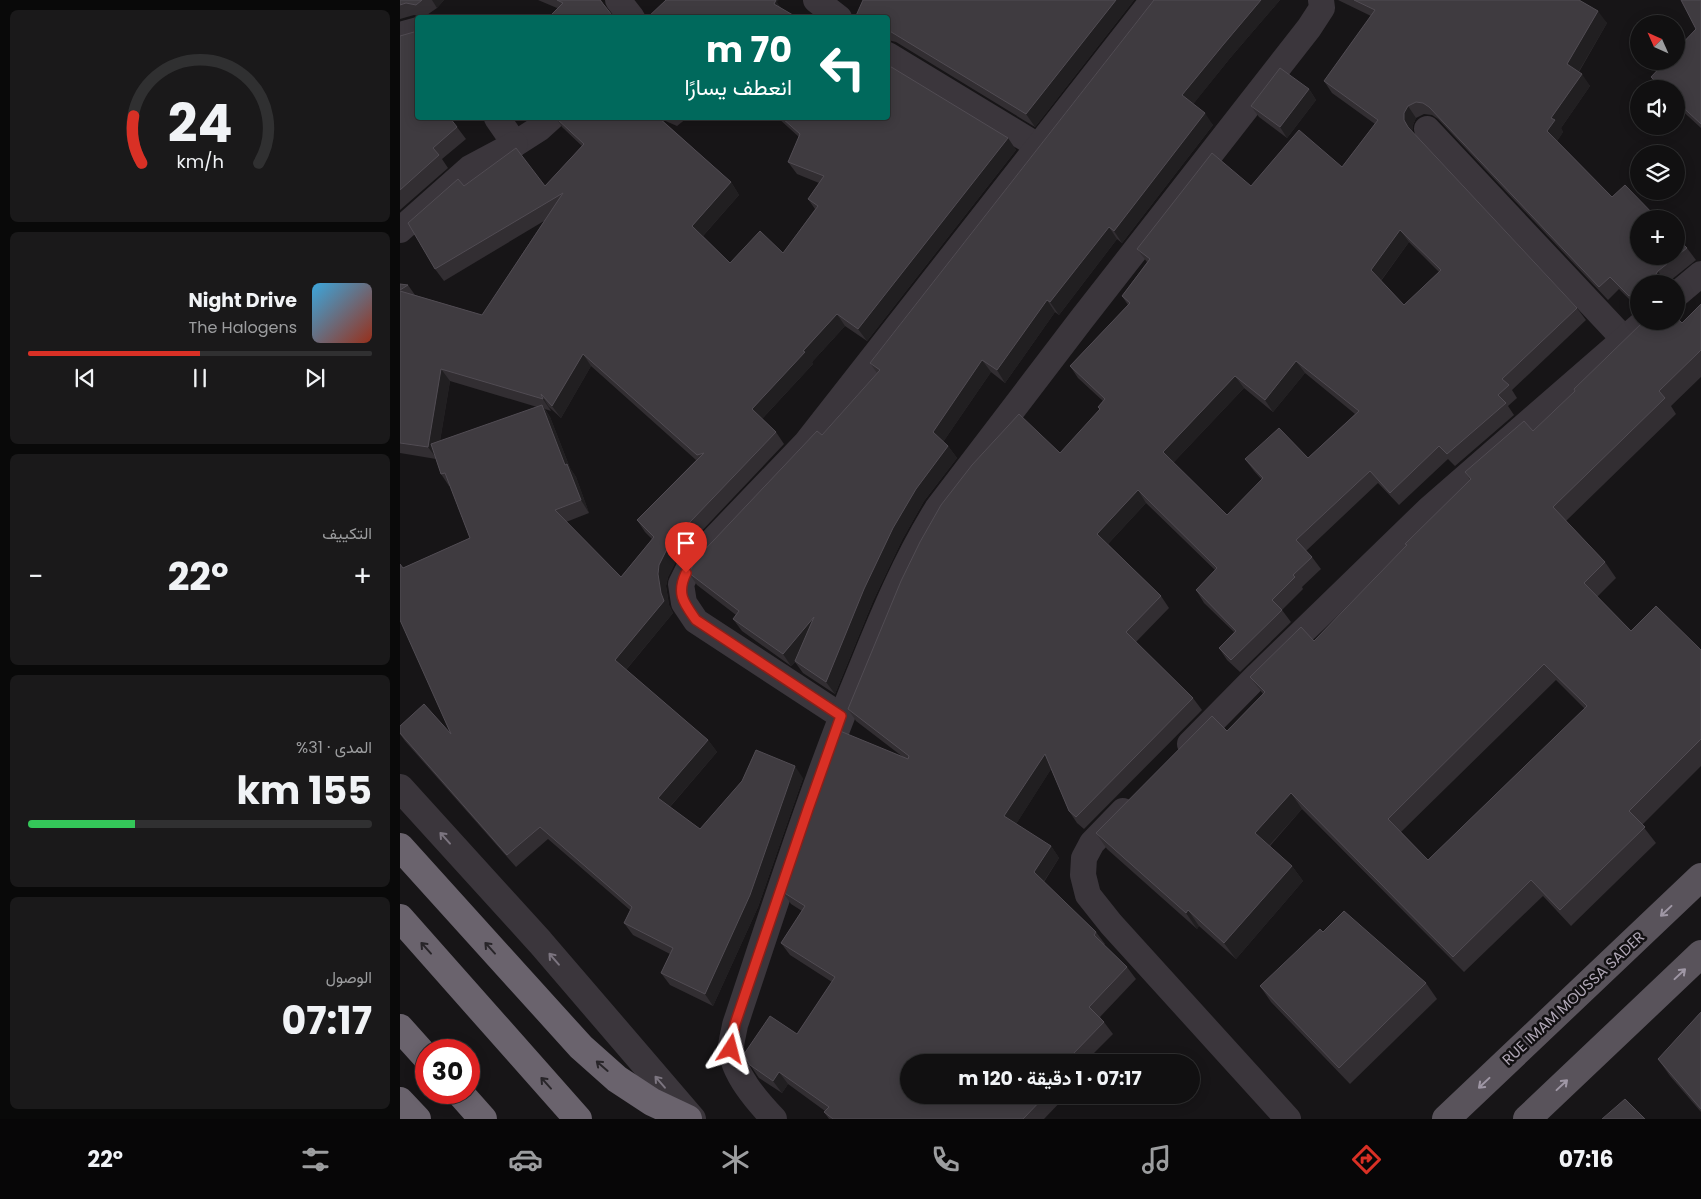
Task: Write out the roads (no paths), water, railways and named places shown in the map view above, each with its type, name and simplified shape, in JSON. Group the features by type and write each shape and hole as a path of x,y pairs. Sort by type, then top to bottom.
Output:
{"highway":[{"path":"400,848 581,1047 617,1079 652,1102 688,1119"},
{"path":"400,918 578,1119"},
{"path":"400,1028 415,1045"},
{"path":"400,1101 417,1119"},
{"path":"470,1104 483,1119"}],"main road":[{"name":"RUE IMAM MOUSSA SADER","path":"1446,1119 1701,877"},
{"path":"1527,1119 1701,954"}],"street":[{"path":"618,0 630,15"},
{"path":"816,0 835,15"},
{"path":"841,716 696,620 684,603 681,584 692,562 806,443 1153,0"},
{"path":"774,1119 760,1104 739,1075 731,1049 735,1024 841,716 884,611 917,542 937,509 1081,320 1309,28 1322,8 1321,0"},
{"path":"400,35 415,31"},
{"path":"890,56 1038,146"},
{"path":"498,120 515,144"},
{"path":"400,230 470,168 515,144 549,120"},
{"path":"1427,129 1624,339"},
{"path":"1685,287 1701,274"},
{"path":"1175,759 1258,675 1429,509 1634,330"},
{"path":"400,788 540,942 692,1119"},
{"path":"1140,794 1092,843 1084,858 1083,875 1088,895 1111,924 1288,1119"}]}
